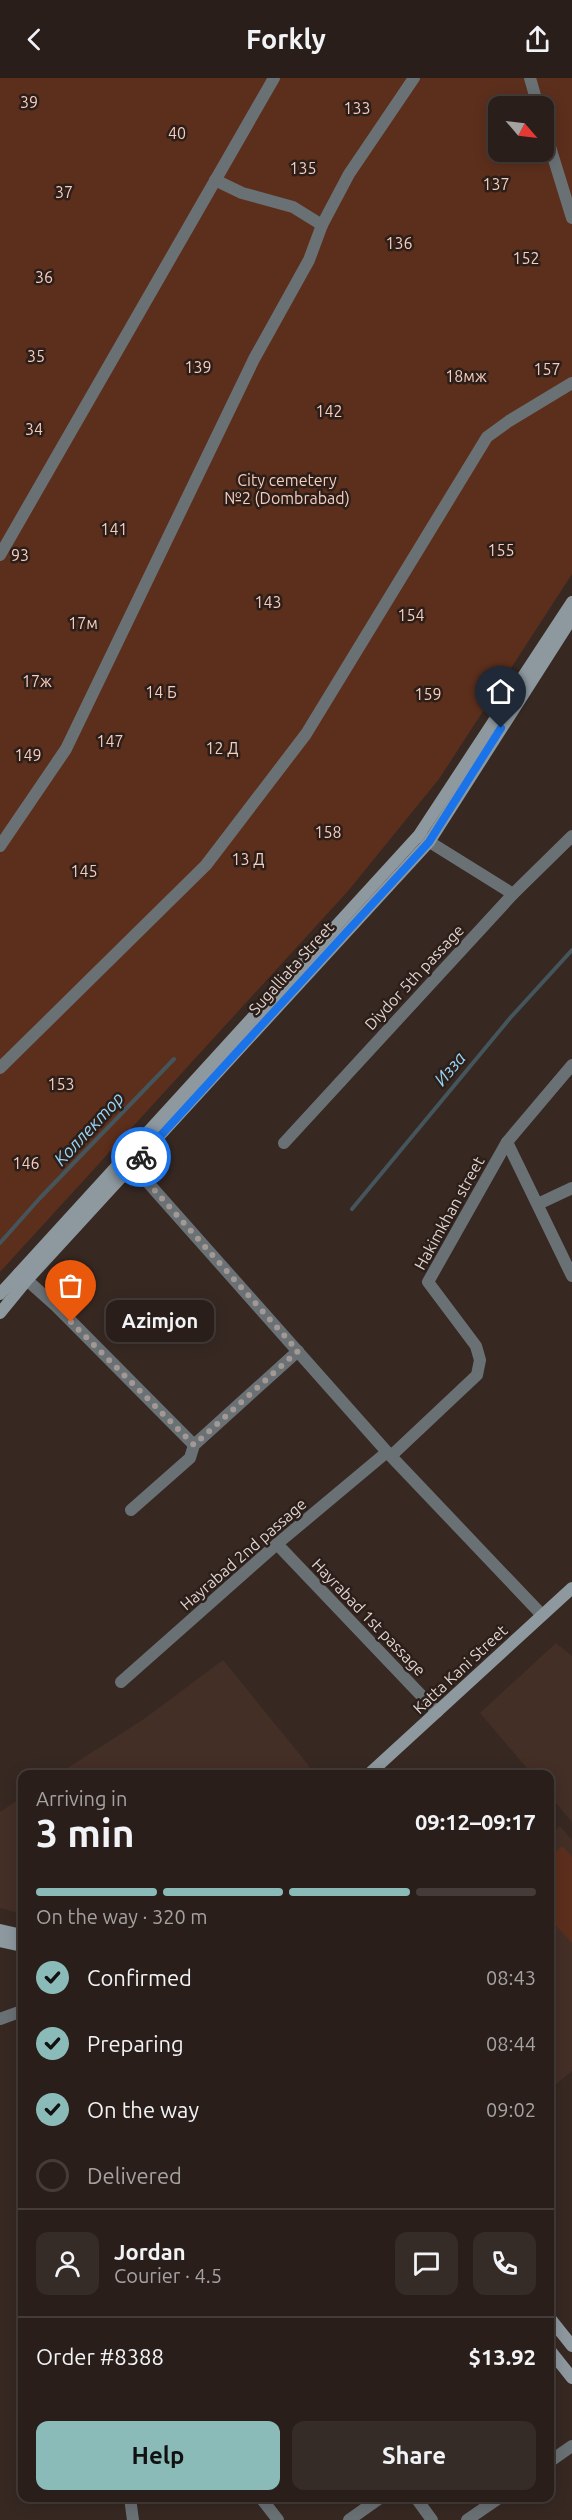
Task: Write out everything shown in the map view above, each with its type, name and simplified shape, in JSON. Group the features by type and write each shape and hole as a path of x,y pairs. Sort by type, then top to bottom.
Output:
{"main road":[{"name":"Sugalliata Street","path":"424,838 572,602"},
{"name":"Sugalliata Street","path":"0,1294 22,1276 129,1161 424,838 572,618"},
{"name":"Sugalliata Street","path":"0,1313 22,1276"},
{"name":"Katta Kani Street","path":"373,1770 572,1588"},
{"path":"0,1930 18,1934"},
{"path":"0,1941 18,1945"},
{"path":"554,2323 572,2346"},
{"path":"554,2355 572,2378"}],"street":[{"path":"0,555 273,78"},
{"path":"0,846 66,749 254,359 309,260 322,225 349,174 414,78"},
{"path":"530,78 535,96"},
{"path":"554,160 572,218"},
{"path":"215,180 242,193 293,207 322,225"},
{"path":"0,1068 206,865 306,734 488,437 509,421 572,383"},
{"name":"Diydor 5th passage","path":"284,1143 513,894 572,836"},
{"path":"424,838 513,894"},
{"name":"Hakimkhаn street","path":"389,1454 477,1375 480,1360 476,1347 428,1282 507,1142 572,1065"},
{"path":"507,1142 572,1276"},
{"path":"129,1161 389,1454 542,1615"},
{"path":"538,1204 572,1188"},
{"path":"22,1276 194,1445"},
{"path":"131,1510 190,1458 194,1445 298,1351"},
{"name":"Hayrаbаd 2nd passage","path":"122,1682 278,1544 389,1454"},
{"name":"Hayrаbаd 1st passage","path":"278,1544 437,1712"},
{"path":"0,2019 18,2012"},
{"path":"554,2459 572,2446"},
{"path":"131,2502 133,2520"},
{"path":"264,2502 278,2520"},
{"path":"349,2520 374,2502"},
{"path":"419,2502 432,2520"},
{"path":"467,2520 493,2502"}],"shaded area":[{"path":"556,1643 572,1656 572,1822 554,1801 554,1770 529,1770 480,1713"},
{"path":"223,1660 310,1767 307,1770 64,1770 144,1719"},
{"path":"18,1800 18,1913 0,1908 0,1812"},
{"path":"560,1826 572,1840 572,2071 554,2086 554,1831"}],"green space":[{"name":"City cemetery №2 (Dombrabad)","path":"0,78 572,78 572,574 439,779 348,891 0,1272"},
{"path":"562,1846 572,1857 572,1943 554,1923 554,1853"}],"waterway":[{"name":"Изза","path":"352,1209 511,1017 572,950"},
{"name":"Коллектор","path":"0,1243 40,1198 174,1059"}],"way so far":[{"path":"71,1322 194,1445 298,1351 133,1166 141,1157"}],"place":[{"name":"Azimjon","path":"71,1322"}],"route":[{"path":"141,1157 429,842 501,728"}],"park label":[{"name":"39","path":"29,102"},
{"name":"133","path":"357,108"},
{"name":"40","path":"177,133"},
{"name":"135","path":"303,168"},
{"name":"137","path":"496,184"},
{"name":"37","path":"64,192"},
{"name":"136","path":"399,243"},
{"name":"152","path":"526,258"},
{"name":"36","path":"44,277"},
{"name":"35","path":"36,356"},
{"name":"139","path":"198,367"},
{"name":"157","path":"547,369"},
{"name":"18мж","path":"466,376"},
{"name":"142","path":"329,411"},
{"name":"34","path":"34,429"},
{"name":"141","path":"114,529"},
{"name":"155","path":"501,550"},
{"name":"93","path":"20,555"},
{"name":"143","path":"268,602"},
{"name":"154","path":"411,615"},
{"name":"17м","path":"83,623"},
{"name":"17ж","path":"37,681"},
{"name":"14 Б","path":"161,692"},
{"name":"159","path":"428,694"},
{"name":"147","path":"110,741"},
{"name":"12 Д","path":"222,748"},
{"name":"149","path":"28,755"},
{"name":"158","path":"328,832"},
{"name":"13 Д","path":"248,859"},
{"name":"145","path":"84,871"},
{"name":"153","path":"61,1084"},
{"name":"146","path":"26,1163"}]}
